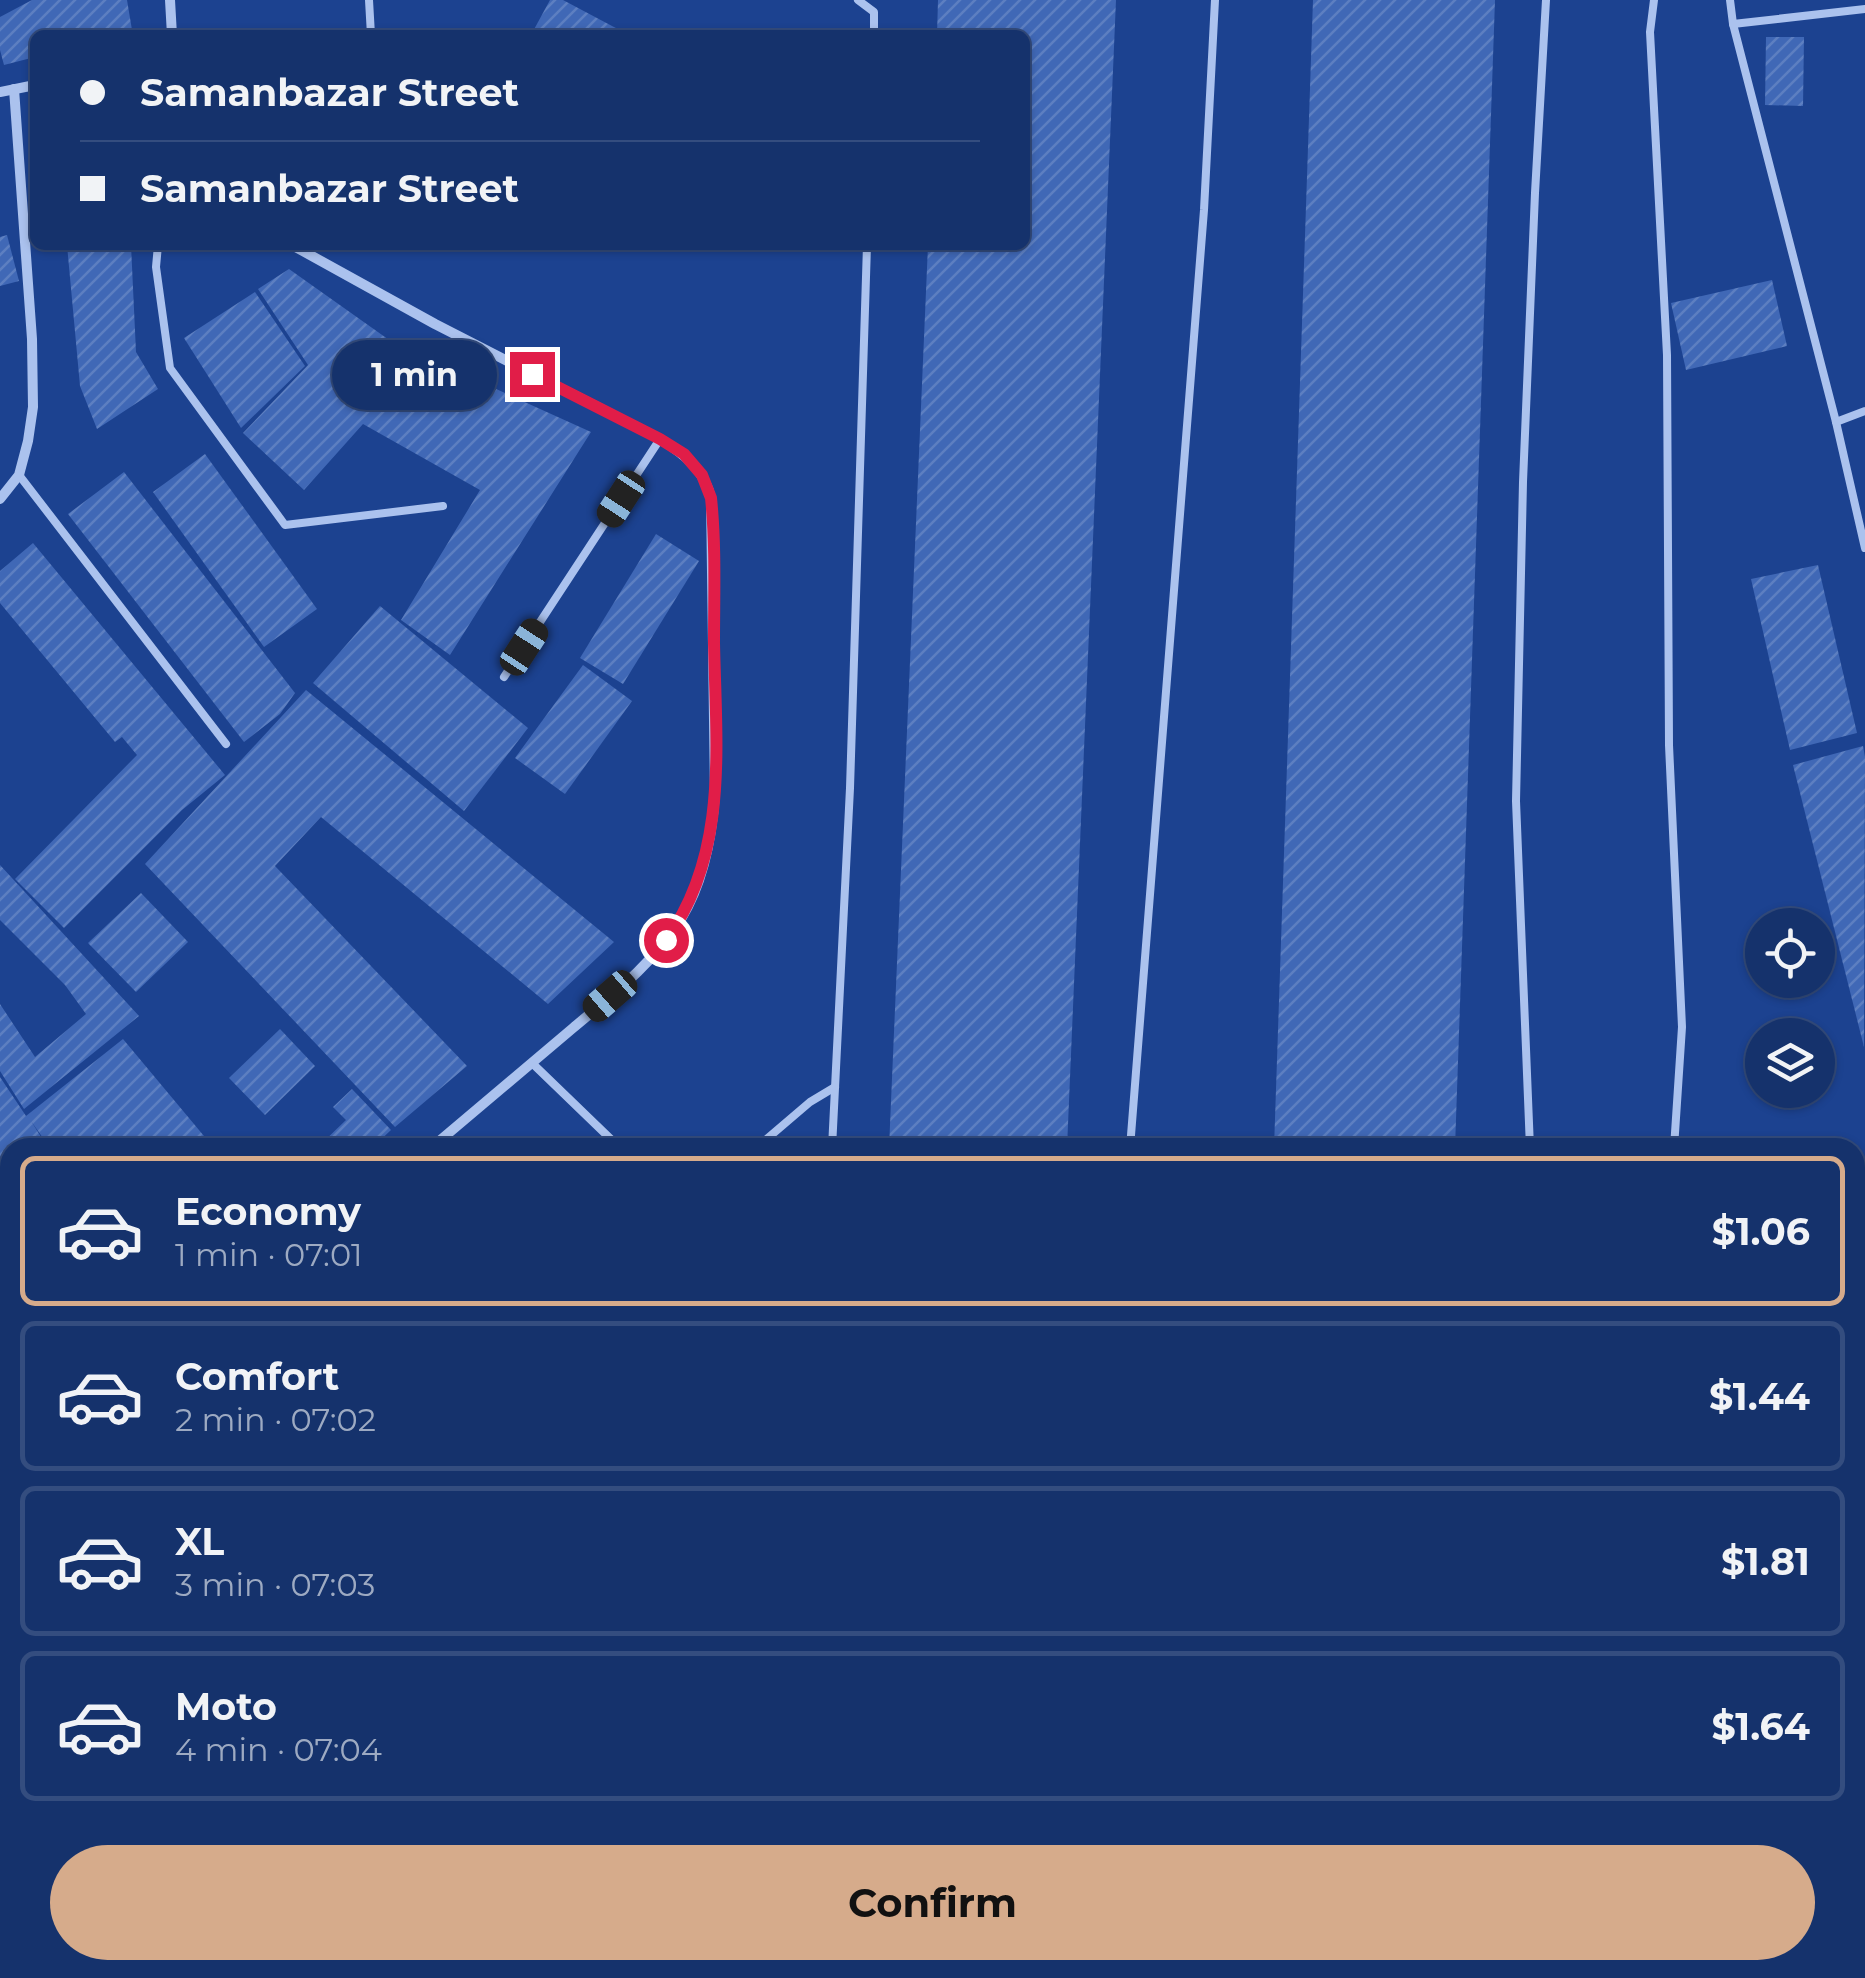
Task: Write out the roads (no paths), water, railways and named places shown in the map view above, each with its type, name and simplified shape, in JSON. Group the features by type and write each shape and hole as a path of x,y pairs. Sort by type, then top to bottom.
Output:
{"street":[{"path":"170,0 172,30"},
{"path":"0,92 30,86"},
{"path":"0,500 19,475 33,408 14,90"},
{"path":"301,250 418,315 660,439 694,464 711,498 715,794 710,839 690,901 649,960 443,1138"}],"lane":[{"path":"369,0 372,30"},
{"path":"858,0 874,12"},
{"path":"874,30 876,0"},
{"path":"1131,1138 1204,210 1215,0"},
{"path":"1530,1138 1516,801 1523,482 1546,0"},
{"path":"1654,0 1650,32 1667,355 1670,746 1682,1027 1675,1138"},
{"path":"1730,0 1865,548"},
{"path":"1734,24 1865,8"},
{"path":"158,250 156,268 170,368 285,524 443,506"},
{"path":"832,1138 850,788 867,250"},
{"path":"1836,422 1865,411"},
{"path":"504,677 660,439"},
{"path":"19,475 226,744"},
{"path":"532,1063 610,1138"},
{"path":"768,1138 810,1102 835,1087"}]}
